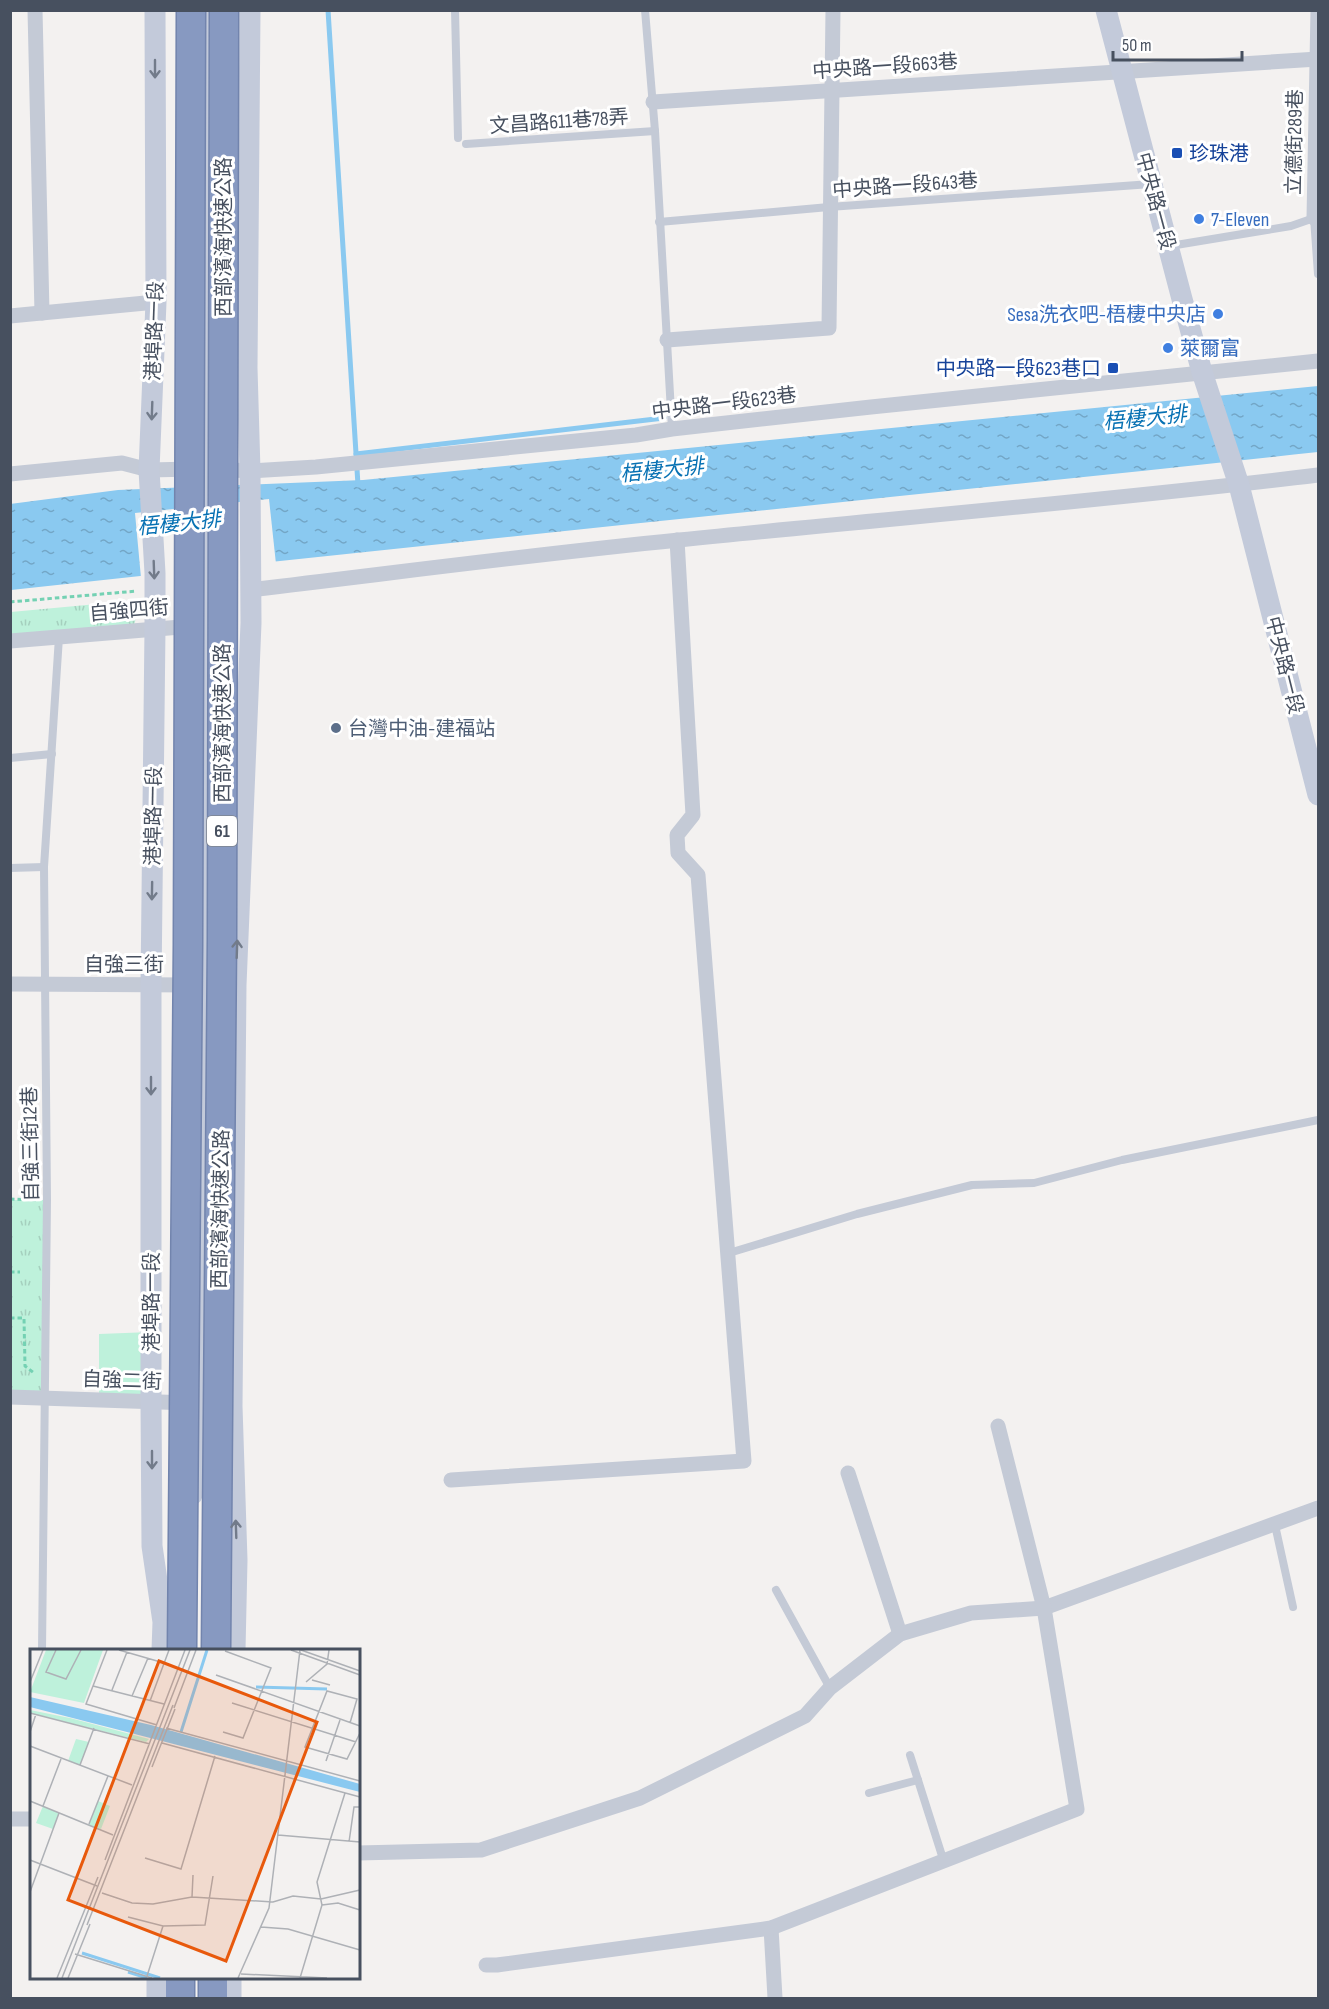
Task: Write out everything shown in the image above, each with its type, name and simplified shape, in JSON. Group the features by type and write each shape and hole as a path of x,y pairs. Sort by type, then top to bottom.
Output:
{"highway":[{"path":"177,10 169,754 179,889 188,944"},
{"name":"西部濱海快速公路","path":"182,1649 188,944 191,10"},
{"name":"西部濱海快速公路","path":"216,1649 222,939 224,10"},
{"path":"222,939 232,893 234,840 237,10"},
{"path":"180,1979 180,1998"},
{"path":"213,1979 213,1998"}],"street":[{"path":"35,10 42,313"},
{"name":"港埠路一段","path":"155,10 156,302 149,470 156,628 151,985 151,1402 152,1546 163,1622 162,1649"},
{"name":"港埠路一段","path":"163,1622 199,1463 208,626 209,10"},
{"name":"港埠路一段","path":"235,1649 237,1560 232,1406 236,985 251,623 248,368 250,10"},
{"path":"667,340 829,328 833,10"},
{"name":"中央路一段","path":"1107,10 1168,246 1206,381 1236,475 1318,795"},
{"name":"立德街289巷","path":"1316,218 1318,10"},
{"name":"中央路一段663巷","path":"653,102 1318,59"},
{"path":"10,316 156,302"},
{"name":"中央路一段623巷","path":"10,474 122,463 149,470 207,468 250,471 316,467 1118,383 1206,381 1318,362"},
{"path":"249,590 1236,475 1318,475"},
{"path":"451,1480 744,1461 698,876 678,853 677,835 693,815 677,540"},
{"name":"自強四街","path":"10,641 156,628 251,623"},
{"name":"自強三街","path":"10,984 236,985"},
{"name":"自強二街","path":"10,1397 46,1391 151,1402 232,1406"},
{"path":"486,1965 508,1964 771,1928 1077,1809 1044,1608 998,1426"},
{"name":"港埠路一段","path":"199,1463 235,1620"},
{"path":"848,1473 900,1634"},
{"path":"360,1853 481,1850 640,1798 805,1716 830,1688 900,1634 971,1613 1044,1608 1318,1508"},
{"path":"10,1819 30,1818"},
{"path":"771,1928 775,1998"},
{"path":"157,1979 157,1998"},
{"path":"231,1979 231,1998"}],"lane":[{"path":"455,10 458,138"},
{"path":"645,10 655,131 672,429"},
{"name":"文昌路611巷78弄","path":"466,144 655,131"},
{"name":"中央路一段643巷","path":"659,222 830,207 1153,184"},
{"path":"1168,246 1291,226 1316,218"},
{"name":"立德街289巷","path":"1316,218 1318,274"},
{"name":"自強三街12巷","path":"42,1649 47,1200 44,867 59,637"},
{"path":"10,758 52,754"},
{"path":"10,868 44,867"},
{"path":"729,1254 857,1214 972,1185 1034,1183 1122,1160 1318,1120"},
{"path":"1275,1525 1293,1607"},
{"path":"776,1590 830,1688"},
{"path":"910,1755 944,1862"},
{"path":"869,1793 918,1780"}],"path":[{"path":"10,602 155,590"},
{"path":"10,1199 47,1200"},
{"path":"10,1272 20,1272"},
{"path":"10,1318 24,1318 25,1366 46,1391"}],"green space":[{"path":"140,600 133,630 11,640 11,612"},
{"path":"11,1200 47,1200 45,1398 11,1397"},
{"path":"151,1332 151,1402 99,1401 99,1334"}],"water":[{"name":"梧棲大排","path":"1318,386 1318,452 11,590 10,504 118,490 363,480"}],"pier":[{"path":"269,499 276,564 141,578 135,513"}],"waterway":[{"path":"328,10 358,485"},
{"path":"356,454 664,418"}],"place":[{"name":"珍珠港","path":"1177,153"},
{"name":"7-Eleven","path":"1199,219"},
{"name":"Sesa洗衣吧-梧棲中央店","path":"1218,314"},
{"name":"萊爾富","path":"1168,348"},
{"name":"中央路一段623巷口","path":"1113,368"},
{"name":"台灣中油-建福站","path":"336,728"}]}
